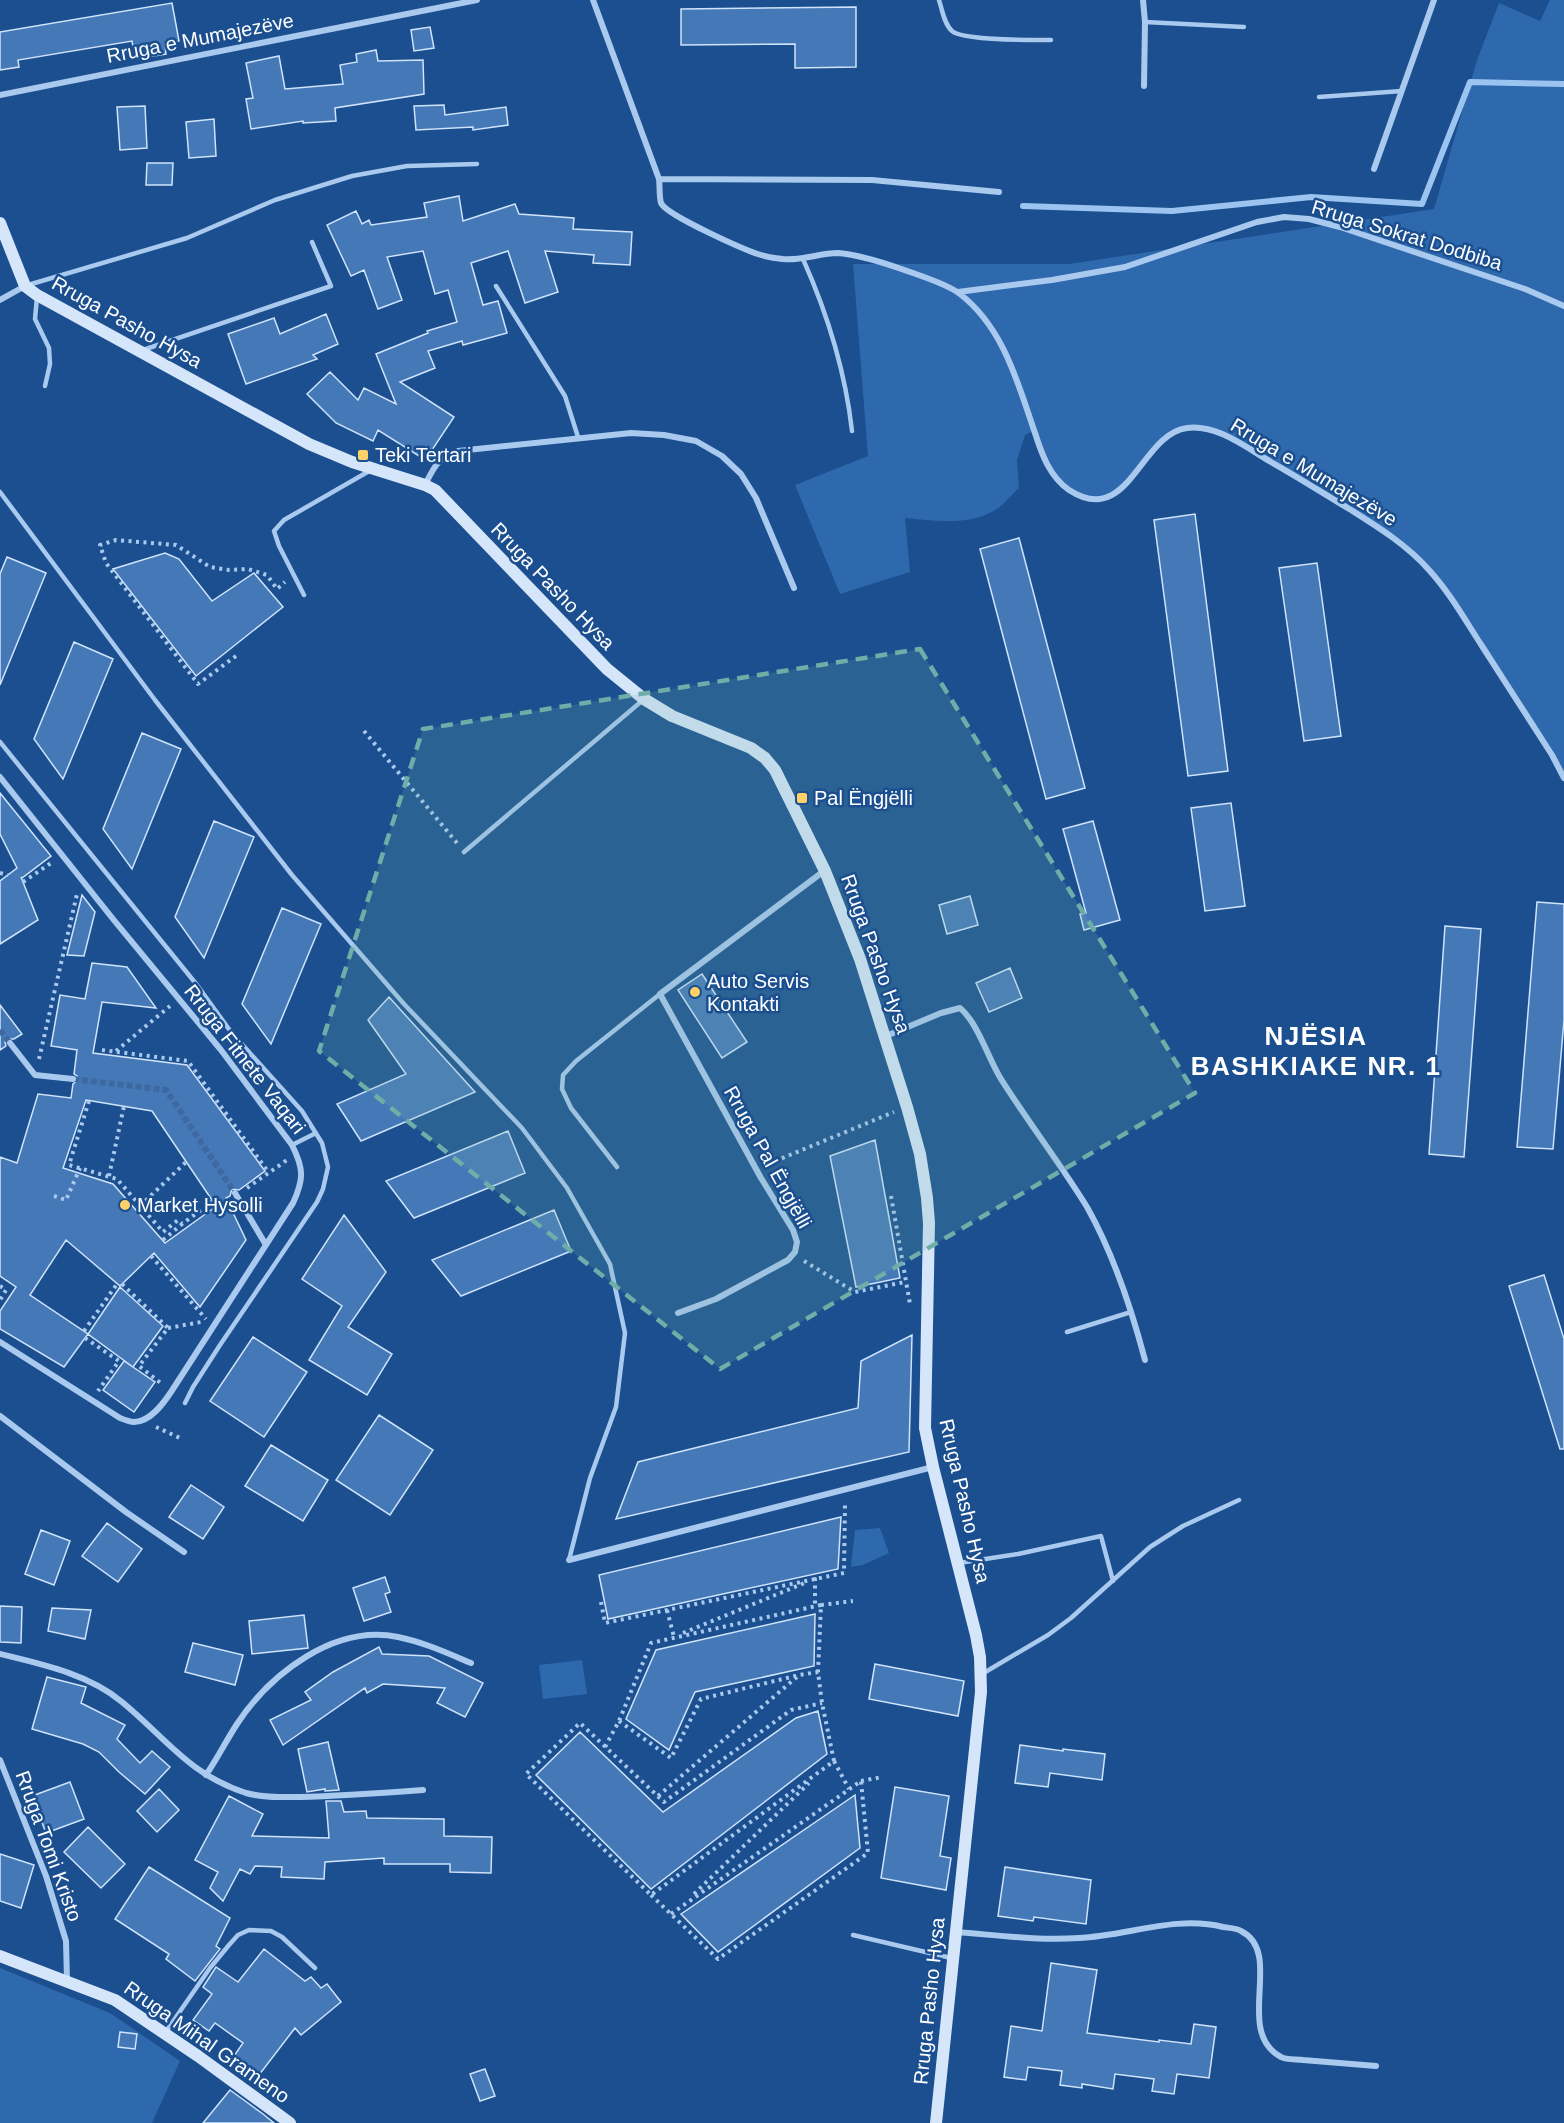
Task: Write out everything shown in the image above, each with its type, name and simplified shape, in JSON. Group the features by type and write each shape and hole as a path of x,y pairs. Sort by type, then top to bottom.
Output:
{"main road":[{"name":"Rruga Pasho Hysa","path":"0,223 25,286 37,296 309,444 339,458 435,490 607,669 644,699 672,716 751,748 765,758 775,770 788,793 825,871 860,959 908,1107 920,1154 927,1198 925,1428 976,1635 981,1674 936,2123"},
{"name":"Rruga Mihal Grameno","path":"0,1956 115,2000 290,2123"}],"street":[{"name":"Rruga e Mumajezëve","path":"0,95 477,0"},
{"name":"Rruga e Mumajezëve","path":"593,0 659,178 661,203 667,210 706,231 763,256 803,259 820,254 839,253 910,272 958,292 994,330 1008,358 1043,458 1056,478 1070,491 1088,498 1106,498 1121,490 1162,442 1173,432 1186,428 1203,428 1218,433 1295,475 1395,540 1428,568 1448,593 1552,755 1564,778"},
{"path":"1143,0 1144,86"},
{"path":"1374,169 1434,0"},
{"path":"659,178 872,180 999,192"},
{"name":"Rruga Sokrat Dodbiba","path":"958,292 1052,280 1125,267 1257,222 1284,217 1309,219 1340,227 1525,289 1564,306"},
{"path":"0,300 25,286"},
{"path":"425,485 435,465 443,456 458,451 631,432 696,441 722,456 741,474 756,498 794,588"},
{"name":"Rruga Fitnete Vaqari","path":"0,777 221,1050 292,1145 303,1174 293,1203 171,1392 156,1411 145,1420"},
{"path":"660,994 825,871"},
{"name":"Rruga Pal Ëngjëlli","path":"660,994 756,1169 793,1230 797,1242 795,1252 788,1260 716,1299 678,1313"},
{"path":"886,1036 941,1013 960,1008 968,1014 991,1062 1029,1123 1058,1160 1088,1210 1117,1270 1145,1360"},
{"path":"10,1043 35,1075 73,1080"},
{"path":"236,1194 266,1245"},
{"path":"0,1342 120,1418 133,1423 145,1420"},
{"path":"0,1416 126,1512 184,1552"},
{"path":"568,1560 933,1467"},
{"path":"206,1776 237,1724 255,1701 275,1680 316,1651 340,1641 379,1635 417,1641 471,1664"},
{"path":"0,1654 45,1665 75,1676 112,1695 177,1755 206,1776 249,1794 277,1797 333,1796 423,1790"},
{"name":"Rruga Tomi Kristo","path":"0,1760 46,1876 66,1941 67,1981"},
{"path":"956,1932 1046,1939 1113,1935 1138,1928 1179,1924 1207,1923 1240,1930 1251,1938 1259,1952 1259,2026 1266,2044 1282,2058 1376,2066"}],"lane":[{"path":"939,0 951,30 959,35 976,38 1051,40"},
{"path":"1145,22 1244,27"},
{"path":"1319,97 1402,91"},
{"path":"25,286 188,238 275,200 352,176 407,166 477,164"},
{"path":"141,351 331,286 312,242"},
{"path":"803,259 824,305 836,346 852,431"},
{"path":"496,286 565,396 578,437"},
{"path":"37,296 34,319 50,348 50,364 45,386"},
{"path":"304,595 293,576 274,531 284,520 373,469"},
{"path":"0,492 155,700 292,875 404,1004 522,1128 567,1188 610,1264 625,1333 616,1407 590,1478 568,1560"},
{"path":"464,852 644,699"},
{"path":"0,742 197,985 231,1032 302,1111 322,1143 328,1167 323,1189 317,1202 220,1345 185,1403"},
{"path":"617,1167 571,1108 562,1089 563,1076 576,1061 660,994"},
{"path":"292,1145 316,1133"},
{"path":"1067,1332 1131,1312"},
{"path":"981,1674 1048,1635 1071,1618 1150,1547 1183,1526 1239,1500"},
{"path":"958,1563 1018,1554 1101,1536 1113,1581"},
{"path":"165,2033 216,1960 229,1944 244,1933 271,1931 282,1937 315,1968"},
{"path":"853,1935 954,1959"}],"path":[{"path":"236,656 198,684 106,563 100,545 116,540 176,545 210,567 229,570 249,569 267,575 277,589 293,576"},
{"path":"364,730 464,852"},
{"path":"23,882 44,868"},
{"path":"0,873 8,874"},
{"path":"43,1040 80,878"},
{"path":"116,1052 158,1016"},
{"path":"102,1050 188,1061 269,1173"},
{"path":"89,1101 69,1165 117,1179 163,1232 178,1220 182,1224"},
{"path":"109,1176 124,1106"},
{"path":"756,1169 908,1107"},
{"path":"236,1194 285,1160 298,1158"},
{"path":"140,1206 186,1162"},
{"path":"54,1196 66,1200 80,1168"},
{"path":"891,1196 912,1313"},
{"path":"163,1240 213,1201"},
{"path":"795,1252 808,1265 855,1292 905,1282"},
{"path":"151,1256 208,1321 168,1328 139,1366 171,1392"},
{"path":"84,1331 120,1284 168,1328"},
{"path":"0,1286 6,1290 0,1300"},
{"path":"85,1338 119,1361 97,1393"},
{"path":"145,1420 180,1438"},
{"path":"601,1602 605,1623 844,1573 846,1509 843,1490"},
{"path":"814,1606 815,1579"},
{"path":"673,1637 815,1579"},
{"path":"605,1747 619,1721 651,1643 814,1606 853,1601"},
{"path":"821,1605 818,1672 822,1703 834,1761 849,1789"},
{"path":"667,1610 673,1637"},
{"path":"619,1721 671,1758 700,1699 818,1672"},
{"path":"658,1796 799,1675"},
{"path":"822,1703 791,1710 664,1802 580,1723 526,1774 718,1959 868,1853 861,1781"},
{"path":"651,1895 834,1761"},
{"path":"685,1903 819,1773"},
{"path":"671,1914 861,1781 882,1777"}],"highlighted area":[{"path":"920,649 1195,1093 720,1369 319,1051 423,729"}],"shaded area":[{"path":"1550,0 1564,0 1564,778 1552,755 1428,568 1365,519 1218,433 1203,428 1173,432 1135,475 1106,498 1088,498 1070,491 1056,478 1033,431 1025,435 1017,460 1019,488 1002,505 981,517 968,520 942,521 905,518 910,572 840,594 795,485 868,456 853,264 1069,264 1434,209 1477,60 1499,3 1540,21"},
{"path":"880,1528 889,1553 863,1565 851,1567 855,1530"},
{"path":"582,1660 587,1694 543,1699 539,1665"},
{"path":"0,1968 110,2013 180,2061 152,2123 0,2123"}],"building":[{"path":"172,3 179,41 165,44 166,54 135,59 132,41 18,60 19,67 0,70 0,32"},
{"path":"856,7 856,67 795,68 795,44 681,45 681,9"},
{"path":"430,27 434,48 414,51 411,30"},
{"path":"376,50 378,61 423,60 424,94 335,108 336,121 303,123 303,121 251,129 246,99 253,98 246,63 279,56 285,89 343,84 340,65 357,62 356,54"},
{"path":"444,105 445,115 506,107 508,125 473,130 473,127 416,130 414,106"},
{"path":"145,106 147,148 120,150 117,107"},
{"path":"214,119 216,156 189,158 186,122"},
{"path":"147,163 173,163 172,185 146,185"},
{"path":"459,196 463,221 515,204 519,214 574,218 573,229 632,232 630,265 593,263 594,255 545,251 558,292 525,303 508,251 471,263 483,305 498,301 507,333 463,345 462,341 428,351 435,368 400,382 454,417 432,450 426,446 419,456 378,430 373,441 336,423 307,394 330,372 358,400 364,388 396,404 376,354 428,333 427,331 457,322 448,290 435,294 423,251 387,257 402,300 378,309 364,270 351,276 327,225 356,211 362,224 369,220 371,225 427,217 424,203"},
{"path":"326,314 338,344 313,355 317,359 246,384 228,334 274,318 280,334"},
{"path":"1195,514 1228,771 1188,776 1154,520"},
{"path":"1019,538 1085,788 1046,799 980,549"},
{"path":"165,553 179,559 212,601 254,573 283,607 196,676 113,569"},
{"path":"7,557 46,573 0,685 0,574"},
{"path":"1317,563 1341,736 1304,741 1279,568"},
{"path":"74,642 113,659 63,779 34,739"},
{"path":"142,733 181,749 132,869 103,829"},
{"path":"0,793 51,856 21,877 38,920 0,944 0,881 17,868 0,834"},
{"path":"1231,803 1245,906 1205,911 1191,808"},
{"path":"214,821 254,837 204,958 175,917"},
{"path":"1093,821 1120,920 1084,930 1080,914 1086,913 1063,829"},
{"path":"82,895 95,912 84,956 67,955"},
{"path":"970,896 978,925 947,934 939,905"},
{"path":"1537,902 1564,904 1564,1020 1553,1149 1517,1147"},
{"path":"282,908 321,924 271,1044 242,1004"},
{"path":"1445,926 1481,929 1464,1157 1429,1154"},
{"path":"92,963 127,967 156,1008 102,1002 93,1053 187,1065 265,1171 239,1190 232,1189 230,1196 226,1198 246,1240 200,1307 154,1253 120,1286 66,1240 30,1295 88,1334 64,1367 0,1329 0,1311 16,1287 0,1276 0,1157 17,1163 38,1094 71,1098 73,1084 78,1080 74,1074 77,1050 51,1046 60,995 85,999","holes":["86,1100 152,1111 216,1206 218,1205 165,1243 113,1184 63,1168"]},
{"path":"1010,968 1022,998 989,1012 976,983"},
{"path":"702,974 747,1042 722,1058 678,990"},
{"path":"389,997 475,1092 361,1141 337,1104 406,1074 368,1020"},
{"path":"0,1005 22,1034 14,1039 7,1039 6,1046 0,1050"},
{"path":"508,1131 525,1173 414,1218 386,1181"},
{"path":"875,1140 900,1278 856,1287 830,1156"},
{"path":"554,1210 571,1251 461,1296 432,1260"},
{"path":"344,1215 386,1272 348,1327 392,1354 367,1395 309,1360 342,1306 302,1279"},
{"path":"1544,1275 1564,1339 1564,1449 1560,1449 1509,1286"},
{"path":"120,1287 163,1326 133,1367 88,1334"},
{"path":"912,1335 909,1452 616,1519 638,1462 858,1408 861,1361"},
{"path":"253,1337 307,1372 264,1437 210,1401"},
{"path":"124,1361 155,1382 134,1412 103,1390"},
{"path":"379,1415 433,1450 390,1515 336,1480"},
{"path":"271,1445 328,1480 303,1521 245,1486"},
{"path":"191,1485 224,1507 203,1539 169,1517"},
{"path":"841,1517 838,1569 608,1619 599,1575"},
{"path":"107,1523 142,1549 118,1582 82,1556"},
{"path":"41,1530 70,1541 54,1585 25,1574"},
{"path":"385,1577 390,1592 385,1594 391,1612 364,1621 353,1588"},
{"path":"0,1606 22,1607 21,1643 0,1642"},
{"path":"52,1608 91,1610 85,1639 48,1631"},
{"path":"815,1614 814,1666 695,1692 669,1750 626,1719 656,1650"},
{"path":"304,1615 308,1648 252,1654 249,1621"},
{"path":"193,1643 243,1655 235,1685 185,1672"},
{"path":"379,1647 382,1654 429,1656 483,1683 465,1717 437,1703 445,1688 383,1684 367,1693 365,1688 283,1745 270,1720 311,1700 305,1692 333,1672"},
{"path":"875,1664 964,1681 958,1716 869,1699"},
{"path":"47,1677 86,1687 81,1703 125,1725 117,1739 140,1763 152,1751 170,1767 145,1794 99,1752 83,1744 32,1729"},
{"path":"818,1711 827,1754 651,1889 536,1775 580,1732 663,1812 796,1718"},
{"path":"328,1742 339,1790 325,1791 325,1789 307,1792 298,1749"},
{"path":"1020,1745 1105,1754 1102,1780 1050,1773 1048,1787 1015,1783"},
{"path":"70,1782 84,1819 46,1833 32,1796"},
{"path":"895,1787 949,1796 940,1856 951,1858 946,1890 881,1878"},
{"path":"159,1789 179,1810 157,1832 137,1811"},
{"path":"855,1795 860,1848 718,1952 681,1914"},
{"path":"229,1796 263,1814 252,1836 329,1838 326,1801 341,1801 344,1812 366,1811 367,1818 444,1819 444,1836 492,1837 491,1873 450,1872 450,1864 384,1864 384,1858 325,1862 324,1879 281,1877 282,1867 255,1866 250,1874 240,1869 223,1901 210,1888 218,1872 195,1860"},
{"path":"88,1827 125,1864 101,1888 64,1852"},
{"path":"0,1854 34,1865 21,1908 0,1901"},
{"path":"149,1867 230,1918 216,1946 220,1949 195,1981 166,1959 169,1954 115,1919"},
{"path":"1005,1867 1091,1880 1086,1924 1034,1917 1033,1921 998,1916"},
{"path":"264,1949 305,1981 311,1977 321,1988 327,1984 341,2002 301,2035 295,2028 259,2075 234,2056 243,2043 215,2023 209,2031 193,2020 212,1994 203,1987 216,1967 238,1982"},
{"path":"1051,1963 1097,1970 1087,2033 1191,2044 1194,2024 1216,2027 1209,2078 1177,2074 1174,2094 1152,2091 1154,2079 1115,2074 1113,2089 1082,2084 1082,2088 1060,2085 1062,2071 1028,2067 1026,2080 1004,2077 1011,2026 1042,2031"},
{"path":"120,2032 137,2034 135,2049 118,2047"},
{"path":"485,2069 495,2096 480,2101 470,2074"},
{"path":"230,2090 263,2114 274,2123 203,2123"}],"waterway":[{"path":"1023,206 1172,211 1311,197 1422,204 1470,82 1564,84"}],"tunnel":[{"path":"0,1030 10,1043"},
{"path":"73,1079 166,1090 235,1193"}],"place":[{"name":"Teki Tertari","path":"363,455"},
{"name":"Pal Ëngjëlli","path":"802,798"},
{"name":"Auto Servis Kontakti","path":"695,992"},
{"name":"Market Hysolli","path":"125,1205"}],"district":[{"name":"NJËSIA BASHKIAKE NR. 1","path":"1316,1051"}]}
